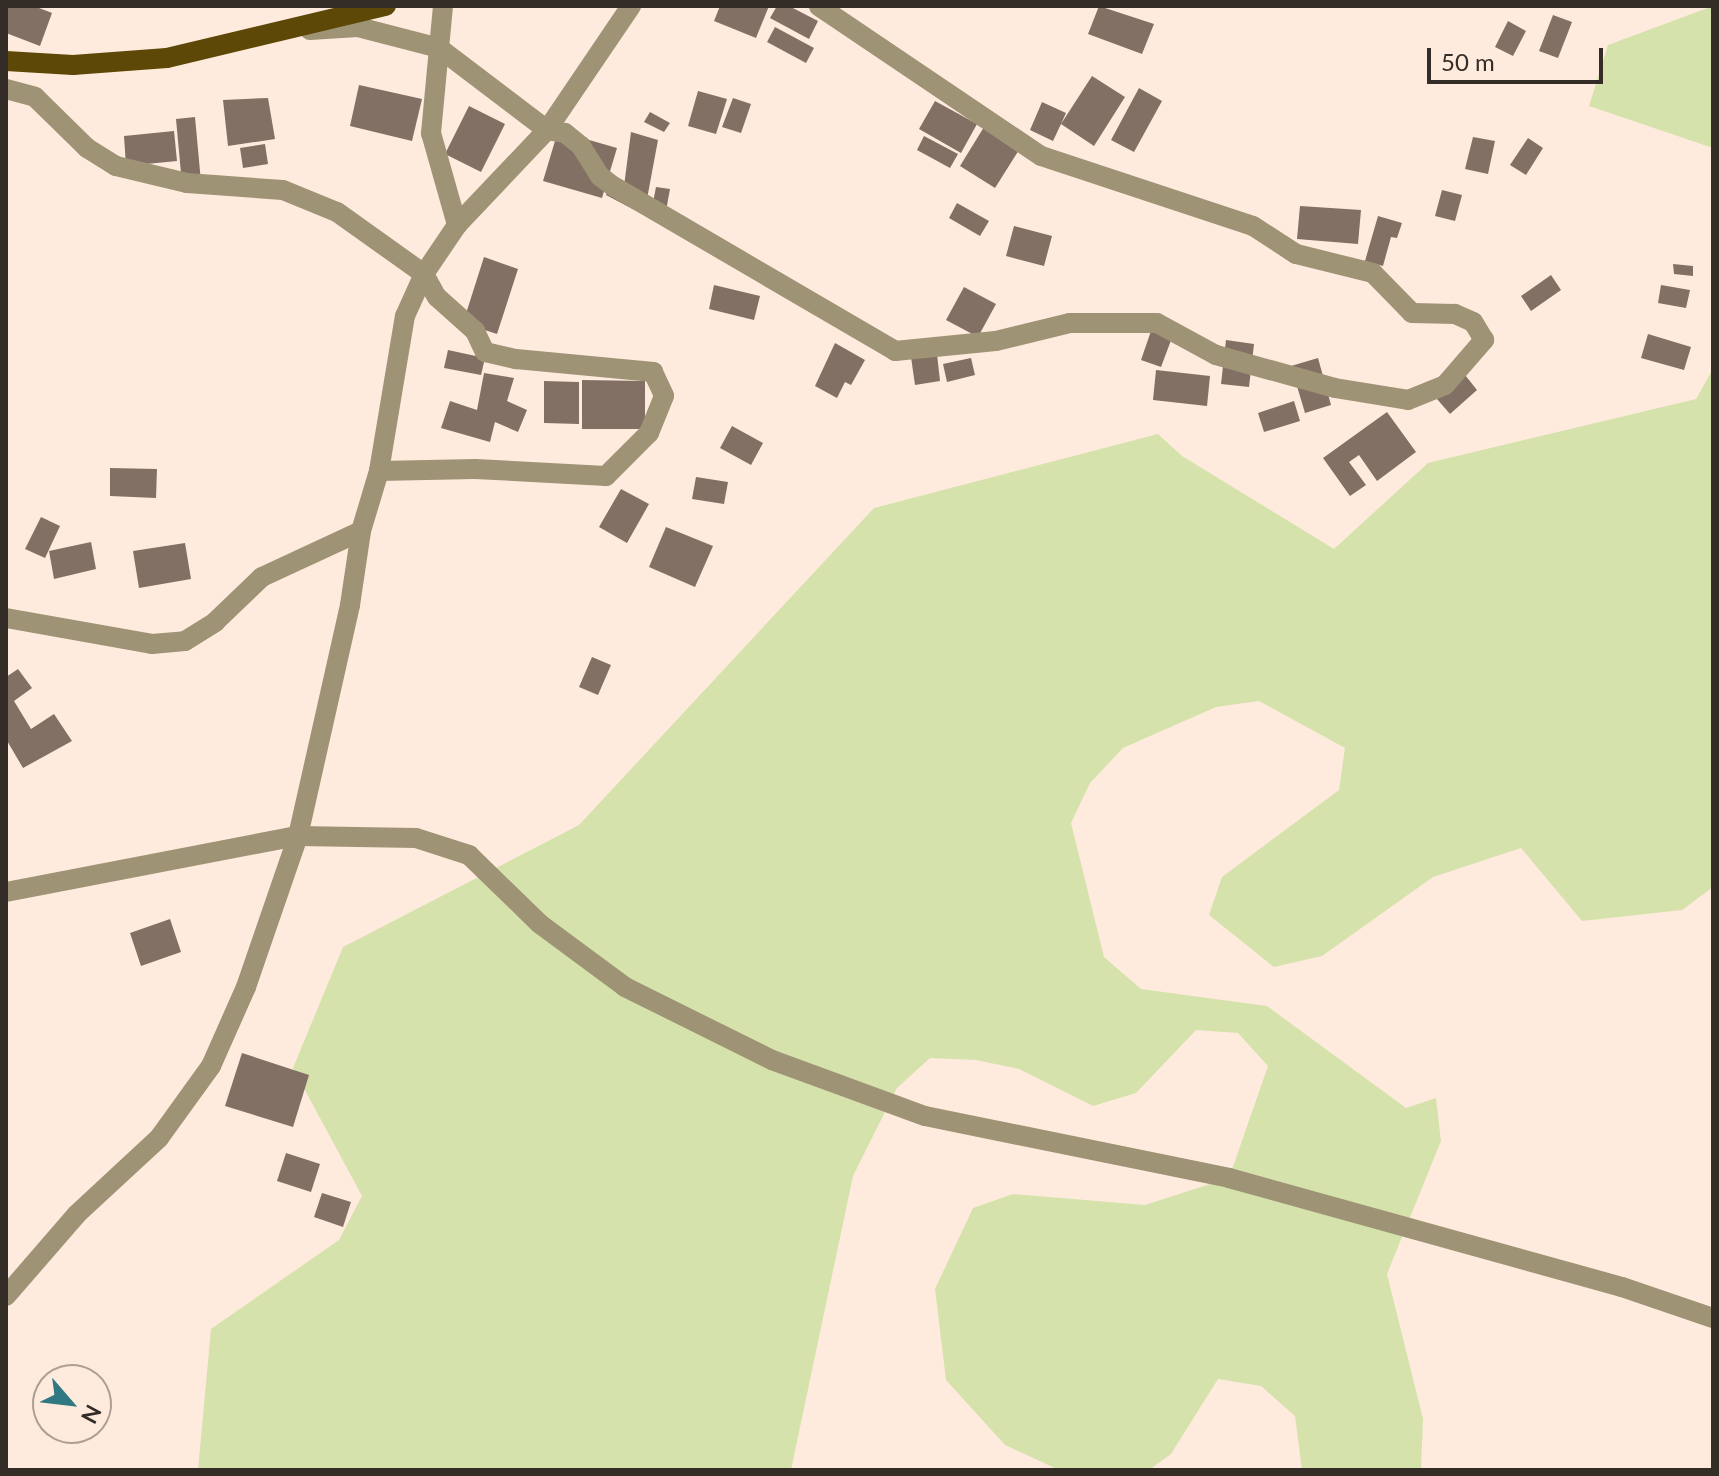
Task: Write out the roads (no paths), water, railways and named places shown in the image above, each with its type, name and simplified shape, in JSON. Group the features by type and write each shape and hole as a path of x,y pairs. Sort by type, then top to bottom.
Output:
{"main road":[{"path":"6,61 73,65 167,58 386,6"}],"street":[{"path":"443,6 431,133 457,225"},
{"path":"6,1296 77,1214 159,1138 211,1066 246,987 298,836 350,605 361,531 379,471 405,316 424,274 457,225 547,130 631,6"},
{"path":"282,32 358,27 439,48 547,130 565,133 581,146 600,176 613,186 876,343 895,351 996,341 1070,323 1157,323 1216,355 1335,388 1408,400 1445,385 1484,340 1473,322 1455,314 1412,313 1373,273 1296,254 1253,226 1041,156 819,6"},
{"path":"6,89 35,97 102,160 174,181 283,190 337,212 424,274 437,297 475,331 485,352 516,359 653,372 664,396 649,433 606,476 475,469 379,471"},
{"path":"6,618 152,644 185,641 215,622 262,577 361,531"},
{"path":"6,892 298,836 416,838 469,855 540,924 625,987 772,1060 925,1116 1229,1178 1622,1287 1713,1318"}]}
